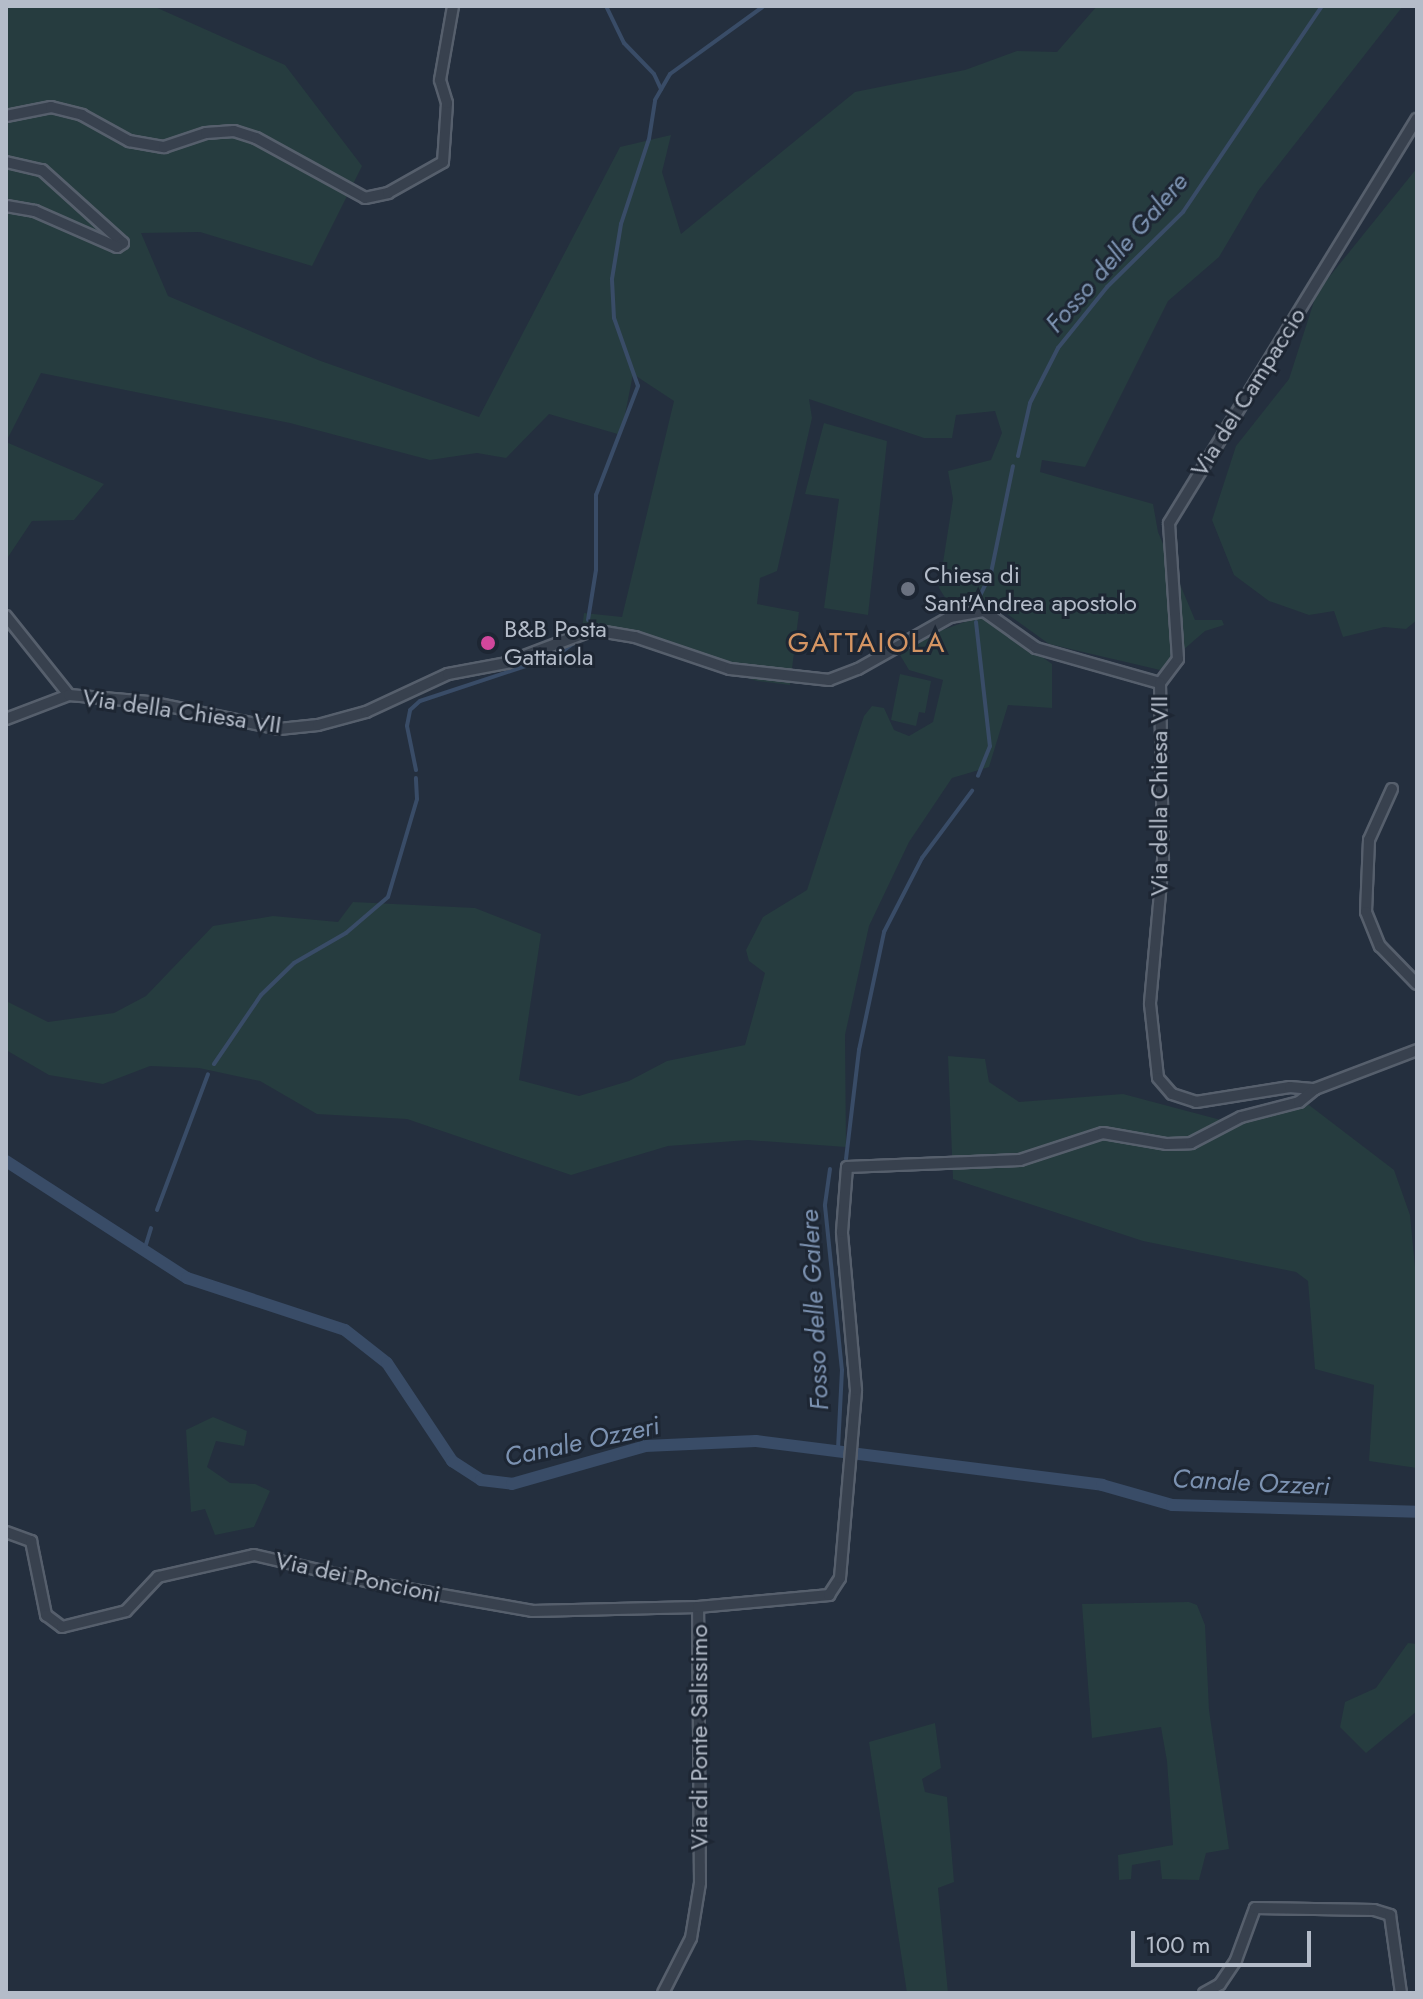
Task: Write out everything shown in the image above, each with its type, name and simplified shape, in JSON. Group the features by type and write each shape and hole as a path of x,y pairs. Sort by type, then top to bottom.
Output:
{"street":[{"path":"6,116 51,107 82,115 129,141 164,147 206,133 234,131 256,138 365,198 388,193 443,162 447,103 440,80 453,6"},
{"name":"Via del Campaccio","path":"1160,683 1178,659 1166,539 1169,523 1417,119"},
{"path":"6,162 42,170 123,243 117,247 35,211 6,206"},
{"name":"Via della Chiesa VII","path":"6,719 69,695 149,702 279,729 318,725 366,712 448,674 506,663 593,630 635,637 730,669 829,680 858,669 950,617 984,611 1036,648 1160,683 1163,860 1150,1004 1158,1078 1172,1094 1196,1102 1290,1087 1315,1089"},
{"name":"Via della Chiesa VII","path":"6,616 69,695"},
{"path":"1392,789 1369,840 1366,912 1380,946 1417,984"},
{"path":"1315,1089 1417,1050"},
{"name":"Via di Ponte Salissimo","path":"663,1993 691,1938 700,1883 698,1607 829,1595 840,1578 856,1390 842,1232 847,1167 1020,1160 1103,1133 1167,1144 1191,1143 1241,1117 1299,1102 1315,1089"},
{"name":"Via dei Poncioni","path":"6,1532 31,1541 46,1615 62,1627 126,1611 158,1577 254,1555 374,1583 532,1611 698,1607"},
{"path":"1204,1993 1220,1984 1236,1960 1255,1908 1374,1910 1390,1915 1401,1993"}],"green space":[{"path":"6,6 153,6 285,65 362,166 312,266 200,232 141,233 168,296 318,360 479,417 620,147 671,135 662,172 681,234 855,92 965,70 1017,51 1057,52 1097,6 1403,6 1258,191 1219,257 1168,301 1085,467 1042,460 1040,472 1153,504 1158,532 1195,620 1222,620 1224,625 1205,631 1160,670 1049,644 988,600 953,610 939,588 953,499 948,471 991,460 1002,433 995,411 956,415 952,438 924,438 809,399 812,418 777,571 760,578 757,604 799,612 790,685 757,681 607,635 581,637 584,613 622,617 674,401 633,374 621,435 549,414 506,458 477,453 430,460 290,423 41,373 6,442"},
{"path":"1417,168 1417,620 1406,629 1384,627 1343,637 1334,611 1309,615 1269,601 1234,575 1212,520 1236,446 1289,379 1317,292"},
{"path":"824,423 887,441 868,615 824,608 839,499 805,494"},
{"path":"6,442 104,484 74,520 32,521 6,560"},
{"path":"984,615 1052,664 1052,708 1008,705 989,767 952,778 909,842 869,926 845,1035 846,1147 748,1140 668,1146 571,1175 407,1119 317,1114 260,1081 199,1068 150,1066 103,1084 49,1075 6,1050 6,1001 48,1022 114,1013 146,996 213,926 273,916 338,922 353,902 475,908 541,934 519,1080 579,1096 629,1081 667,1061 745,1045 765,973 749,961 746,950 763,917 807,890 864,716 872,706 884,708 894,730 909,736 933,722 943,680 909,670 900,655 937,632"},
{"path":"900,674 931,681 925,713 919,712 916,726 891,720"},
{"path":"948,1056 985,1059 989,1082 1019,1102 1123,1094 1236,1124 1309,1105 1394,1170 1410,1215 1417,1288 1417,1468 1369,1461 1374,1385 1315,1369 1308,1281 1296,1272 1143,1241 953,1179"},
{"path":"213,1417 247,1431 244,1446 216,1441 207,1467 230,1483 255,1484 270,1491 254,1527 215,1535 205,1509 191,1512 186,1430"},
{"path":"1189,1602 1197,1605 1205,1625 1209,1710 1229,1849 1206,1853 1199,1880 1162,1879 1160,1860 1132,1865 1131,1879 1119,1880 1118,1855 1173,1845 1167,1761 1161,1727 1092,1738 1082,1604"},
{"path":"1408,1643 1417,1644 1417,1711 1366,1753 1340,1727 1345,1702 1376,1688"},
{"path":"935,1723 941,1768 922,1779 925,1792 947,1797 954,1882 938,1888 948,1993 907,1993 869,1742"}],"waterway":[{"path":"606,6 624,43 654,74 661,89"},
{"path":"588,620 596,570 596,495 638,386 614,318 612,279 621,224 649,139 655,100 670,74 764,6"},
{"name":"Fosso delle Galere","path":"1018,456 1030,403 1058,348 1107,287 1183,212 1322,6"},
{"name":"Fosso delle Galere","path":"974,608 991,573 1013,466"},
{"name":"Fosso delle Galere","path":"976,622 990,746 978,776"},
{"path":"416,770 407,726 410,710 420,701 556,656 578,640"},
{"path":"214,1064 261,995 294,963 346,933 388,897 417,799 416,778"},
{"name":"Fosso delle Galere","path":"846,1159 859,1050 884,932 922,858 972,791"},
{"path":"157,1210 208,1074"},
{"name":"Canale Ozzeri","path":"6,1161 187,1278 345,1330 387,1363 452,1461 481,1480 512,1484 645,1446 756,1441 1102,1485 1172,1505 1417,1512"},
{"name":"Fosso delle Galere","path":"830,1169 825,1206 842,1370 838,1449"},
{"path":"144,1251 151,1228"}],"place":[{"name":"Chiesa di Sant'Andrea apostolo","path":"908,589"},
{"name":"B&B Posta Gattaiola","path":"488,643"}],"district":[{"name":"GATTAIOLA","path":"867,643"}]}
